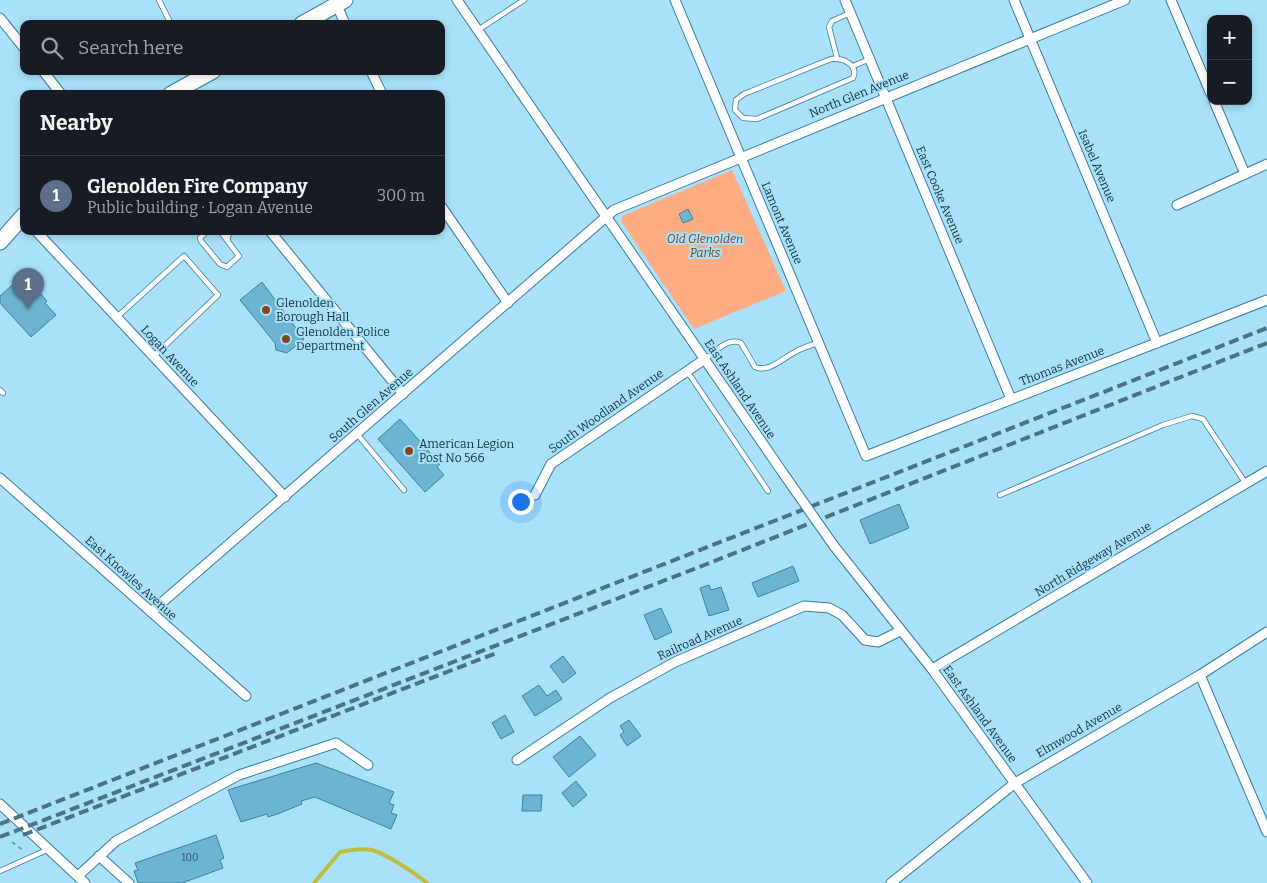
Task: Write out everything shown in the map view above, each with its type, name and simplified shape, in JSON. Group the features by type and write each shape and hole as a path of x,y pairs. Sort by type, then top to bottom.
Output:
{"main road":[{"path":"309,20 341,2"},
{"path":"178,90 197,75"},
{"path":"2,236 20,219"}],"street":[{"name":"East Ashland Avenue","path":"457,0 834,546 932,669 1087,883"},
{"name":"Lamont Avenue","path":"675,0 866,456"},
{"name":"East Cooke Avenue","path":"845,0 1011,399"},
{"name":"Isabel Avenue","path":"1014,0 1157,342"},
{"name":"North Glen Avenue","path":"606,216 621,205 1125,0"},
{"path":"1171,0 1207,85"},
{"path":"341,2 345,20"},
{"path":"0,18 20,43"},
{"path":"46,75 58,90"},
{"path":"373,75 380,90"},
{"path":"1216,105 1245,174"},
{"path":"1177,205 1267,164"},
{"path":"445,212 508,303"},
{"name":"South Glen Avenue","path":"150,612 285,497 606,216"},
{"name":"Logan Avenue","path":"40,235 285,497"},
{"path":"273,235 403,394"},
{"name":"Thomas Avenue","path":"866,456 1267,300"},
{"name":"South Woodland Avenue","path":"535,495 551,464 705,359"},
{"name":"North Ridgeway Avenue","path":"932,669 1246,484 1265,476"},
{"name":"East Knowles Avenue","path":"0,478 246,696"},
{"name":"Railroad Avenue","path":"516,760 610,698 675,662 804,606 829,608 842,615 865,640 878,642 900,631"},
{"name":"Elmwood Avenue","path":"891,883 1014,783 1200,674 1267,632"},
{"path":"1200,674 1267,832"},
{"path":"78,876 116,841 239,774 336,743 368,764"},
{"path":"0,804 85,883"},
{"path":"99,856 129,883"}],"lane":[{"path":"159,0 169,20"},
{"path":"478,30 524,0"},
{"path":"837,58 829,27 832,21 850,13"},
{"path":"837,58 853,66 855,74 850,81 757,119 743,118 735,110 736,100 744,94 831,59 837,58"},
{"path":"853,66 870,60"},
{"path":"723,115 735,110"},
{"path":"203,235 200,238 200,242 223,267 228,267 239,256 224,235"},
{"path":"228,240 229,235"},
{"path":"117,317 184,256 218,295 153,357"},
{"path":"705,359 727,343 737,342 741,343 755,366 763,368 783,361 796,351 818,343"},
{"path":"687,371 768,491"},
{"path":"1000,495 1163,425 1192,416 1203,419 1246,484"},
{"path":"357,434 404,490"},
{"path":"0,871 50,849"}],"path":[{"path":"12,842 32,857"}],"green space":[{"name":"Old Glenolden Parks","path":"732,170 786,291 694,329 622,223 622,216"}],"building":[{"path":"688,209 693,219 683,223 679,214"},
{"path":"21,277 26,282 28,280 47,301 45,303 56,315 31,337 0,303 0,296"},
{"name":"Glenolden Borough Hall","path":"262,282 304,339 287,353 276,350 275,343 240,300"},
{"name":"American Legion Post No 566","path":"400,419 440,464 437,467 444,475 425,492 378,439"},
{"path":"899,504 909,528 870,544 860,520"},
{"path":"793,566 799,581 758,597 752,583"},
{"path":"709,585 711,590 721,587 729,610 709,616 700,588"},
{"path":"661,608 672,632 655,640 644,615"},
{"path":"563,656 576,673 563,683 550,666"},
{"path":"539,685 547,696 556,690 562,699 535,716 522,696"},
{"path":"505,715 514,732 501,739 492,723"},
{"path":"629,720 641,736 627,746 620,735 624,732 620,726"},
{"path":"580,736 596,755 569,777 553,757"},
{"path":"316,763 394,792 389,803 394,805 391,813 397,815 391,829 315,797 301,801 302,804 280,813 268,817 267,814 241,822 228,790"},
{"path":"576,781 587,795 573,807 562,793"},
{"path":"523,795 542,795 541,811 522,811"},
{"path":"216,835 224,858 220,860 223,868 182,883 138,883 134,871 138,870 135,863"}],"waterway":[{"path":"314,883 340,852 364,849 385,855 427,883"}],"railway":[{"path":"0,824 1267,328"},
{"path":"0,837 707,564 1267,343"},
{"path":"23,835 499,652"}],"place":[{"name":"Glenolden Fire Company","path":"28,309"},
{"name":"Glenolden Borough Hall","path":"266,310"},
{"name":"Glenolden Police Department","path":"286,339"},
{"name":"American Legion Post No 566","path":"409,451"}]}
